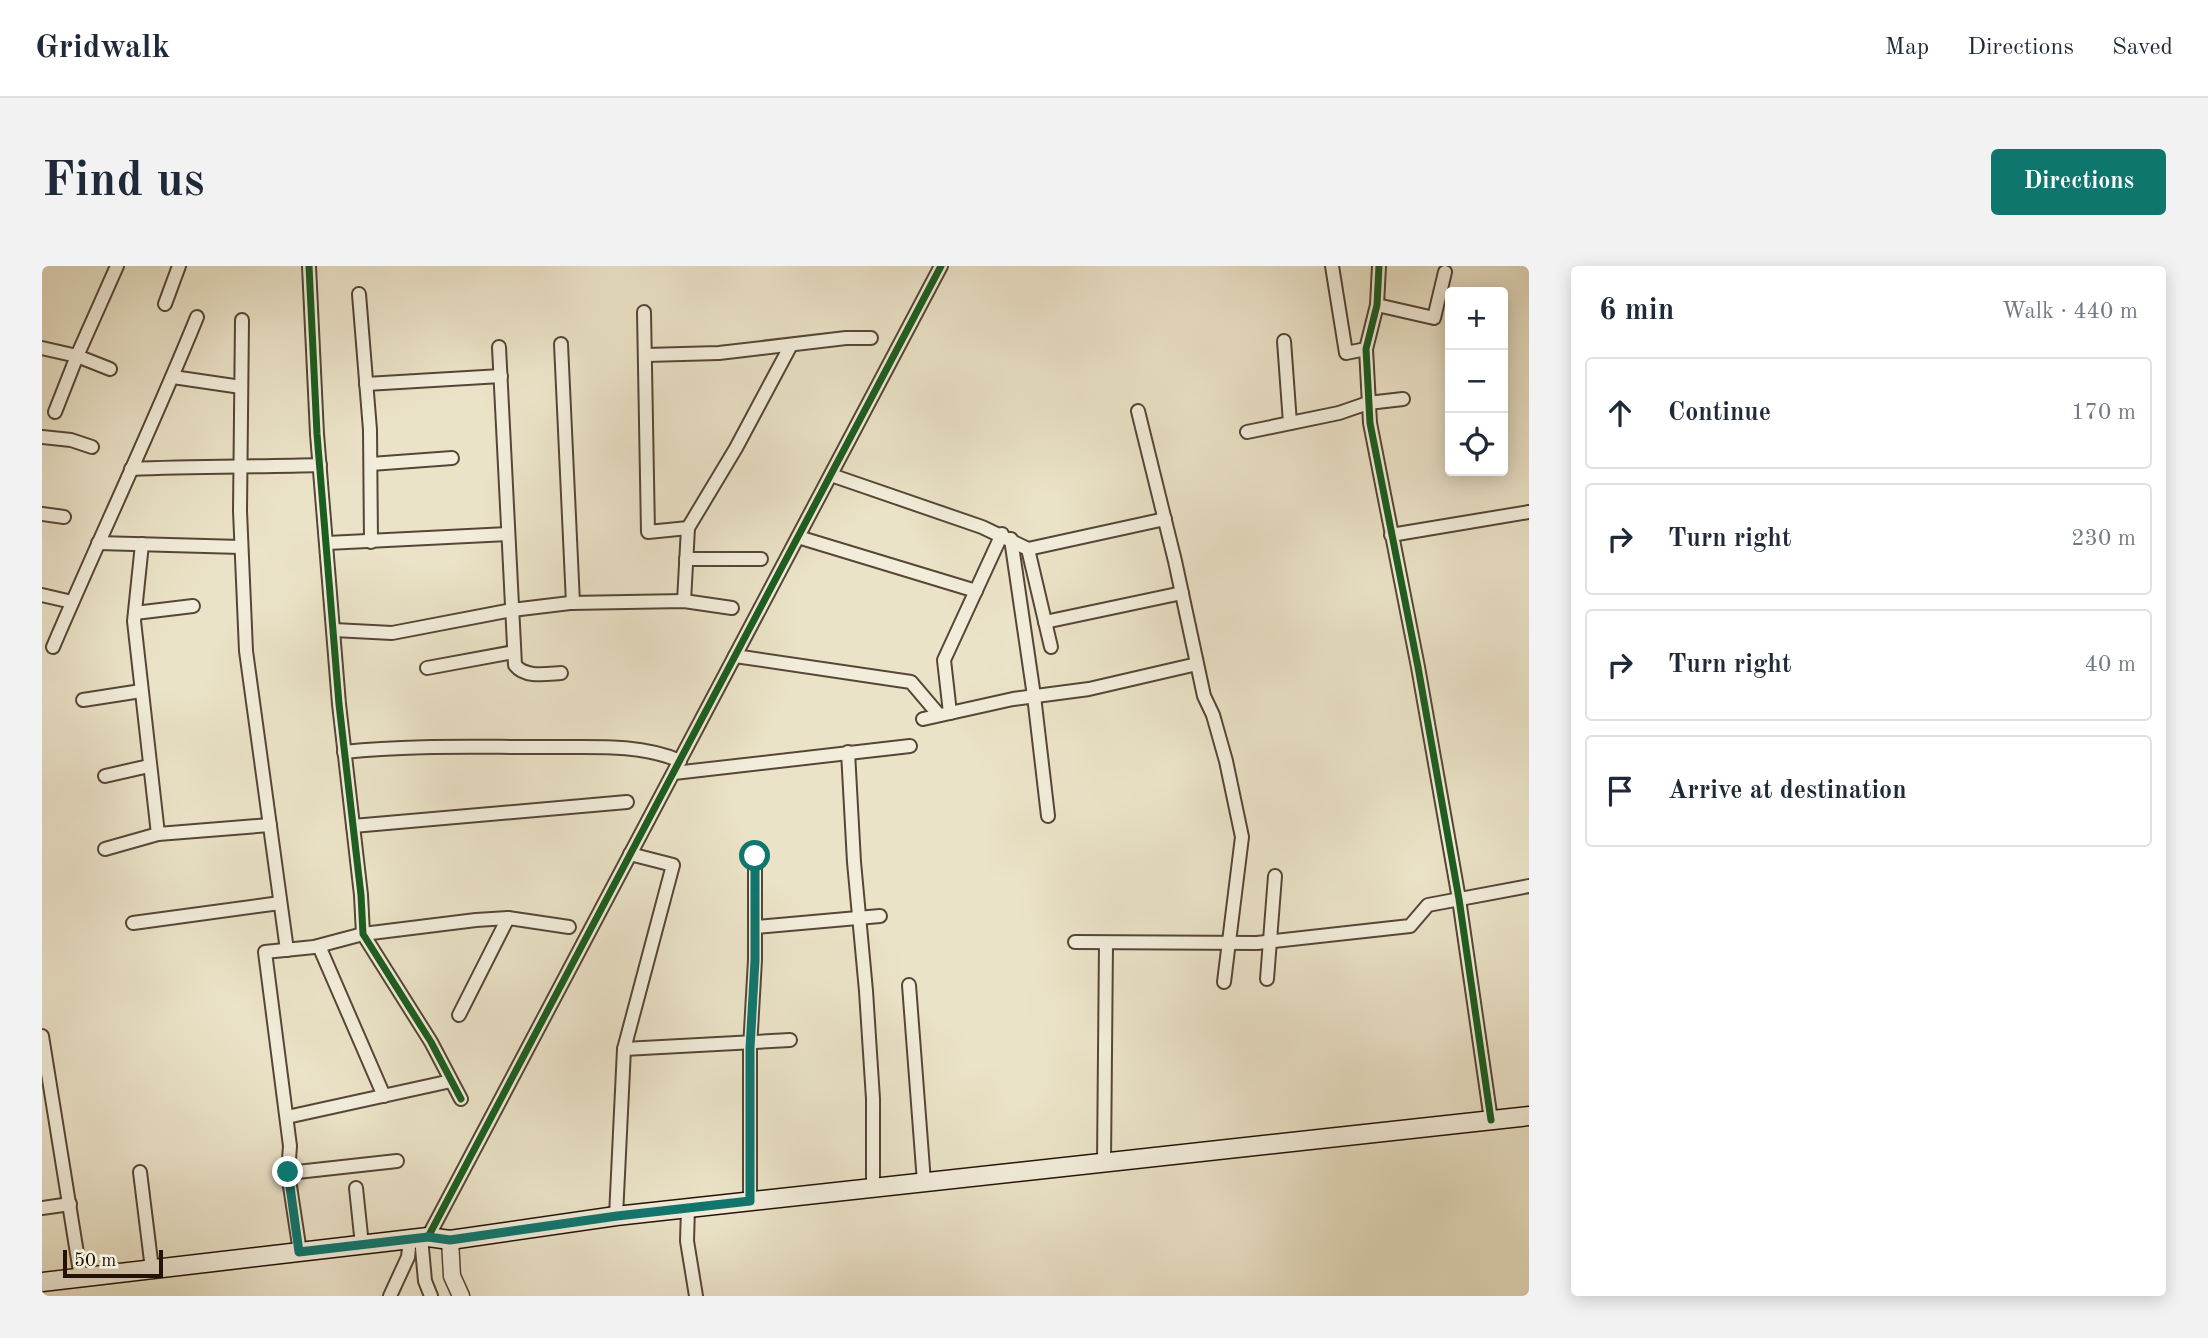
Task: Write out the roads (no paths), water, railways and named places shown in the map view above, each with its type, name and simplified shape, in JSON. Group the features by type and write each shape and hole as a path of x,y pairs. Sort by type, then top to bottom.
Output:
{"main road":[{"path":"42,1282 420,1237 450,1240 617,1216 1529,1116"}],"street":[{"path":"55,412 76,356 117,266"},
{"path":"165,304 179,266"},
{"path":"309,266 320,465 344,751 363,934 431,1042 461,1099"},
{"path":"390,1296 408,1257 677,767 941,266"},
{"path":"1332,266 1346,353 1366,349"},
{"path":"1379,266 1377,304 1366,349 1368,403 1459,899 1490,1120"},
{"path":"1377,304 1434,318 1445,272"},
{"path":"359,294 371,464 371,542"},
{"path":"644,312 648,532 688,528"},
{"path":"53,647 197,317"},
{"path":"242,320 240,467 246,651 287,950"},
{"path":"646,355 719,353 846,338 871,338"},
{"path":"1284,341 1290,423"},
{"path":"561,344 573,603"},
{"path":"684,601 688,528 791,345"},
{"path":"499,347 515,665 519,670 531,674 561,673"},
{"path":"42,348 76,356 110,369"},
{"path":"366,384 501,376"},
{"path":"173,377 241,387"},
{"path":"1247,432 1339,413 1368,403 1403,399"},
{"path":"1138,411 1205,696 1226,761 1242,837 1224,982"},
{"path":"42,437 71,440 92,447"},
{"path":"371,464 452,458"},
{"path":"131,469 320,465"},
{"path":"831,475 1006,537 1028,549 1165,519"},
{"path":"1391,535 1529,512"},
{"path":"42,514 64,517"},
{"path":"327,544 508,534"},
{"path":"798,537 976,591"},
{"path":"945,714 944,660 976,591 1006,537"},
{"path":"1006,537 1034,696 1048,816"},
{"path":"98,542 241,547"},
{"path":"142,544 135,612 141,691 158,834"},
{"path":"1028,549 1051,648"},
{"path":"686,559 761,559"},
{"path":"1045,622 1182,593"},
{"path":"42,595 72,601"},
{"path":"334,630 392,632 512,610 573,603 684,601 732,608"},
{"path":"135,612 193,606"},
{"path":"427,668 514,652"},
{"path":"735,656 911,681 945,714"},
{"path":"923,719 1034,696 1089,689 1198,664"},
{"path":"83,700 141,691"},
{"path":"344,751 399,746 562,747 657,752 677,767 909,746"},
{"path":"848,752 873,1099 873,1188"},
{"path":"105,776 149,766"},
{"path":"353,826 627,802"},
{"path":"105,849 158,834 270,825"},
{"path":"617,1216 624,1049 673,865 630,854"},
{"path":"750,1201 750,1042 755,856"},
{"path":"1268,979 1275,876"},
{"path":"1075,942 1270,942 1410,926 1428,905 1529,886"},
{"path":"133,923 281,903"},
{"path":"755,927 880,916"},
{"path":"459,1015 508,918"},
{"path":"299,1252 288,1172 290,1146 287,1116 265,952 320,946 363,934 508,918 569,927"},
{"path":"1104,1163 1106,943"},
{"path":"320,946 384,1096"},
{"path":"909,985 924,1182"},
{"path":"42,1036 81,1278"},
{"path":"624,1049 790,1040"},
{"path":"287,1116 451,1081"},
{"path":"288,1172 397,1161"},
{"path":"140,1172 152,1269"},
{"path":"356,1188 362,1244"},
{"path":"42,1208 70,1205"},
{"path":"688,1208 687,1241 696,1296"},
{"path":"420,1237 425,1281 432,1296"},
{"path":"450,1240 452,1276 461,1296"}]}
